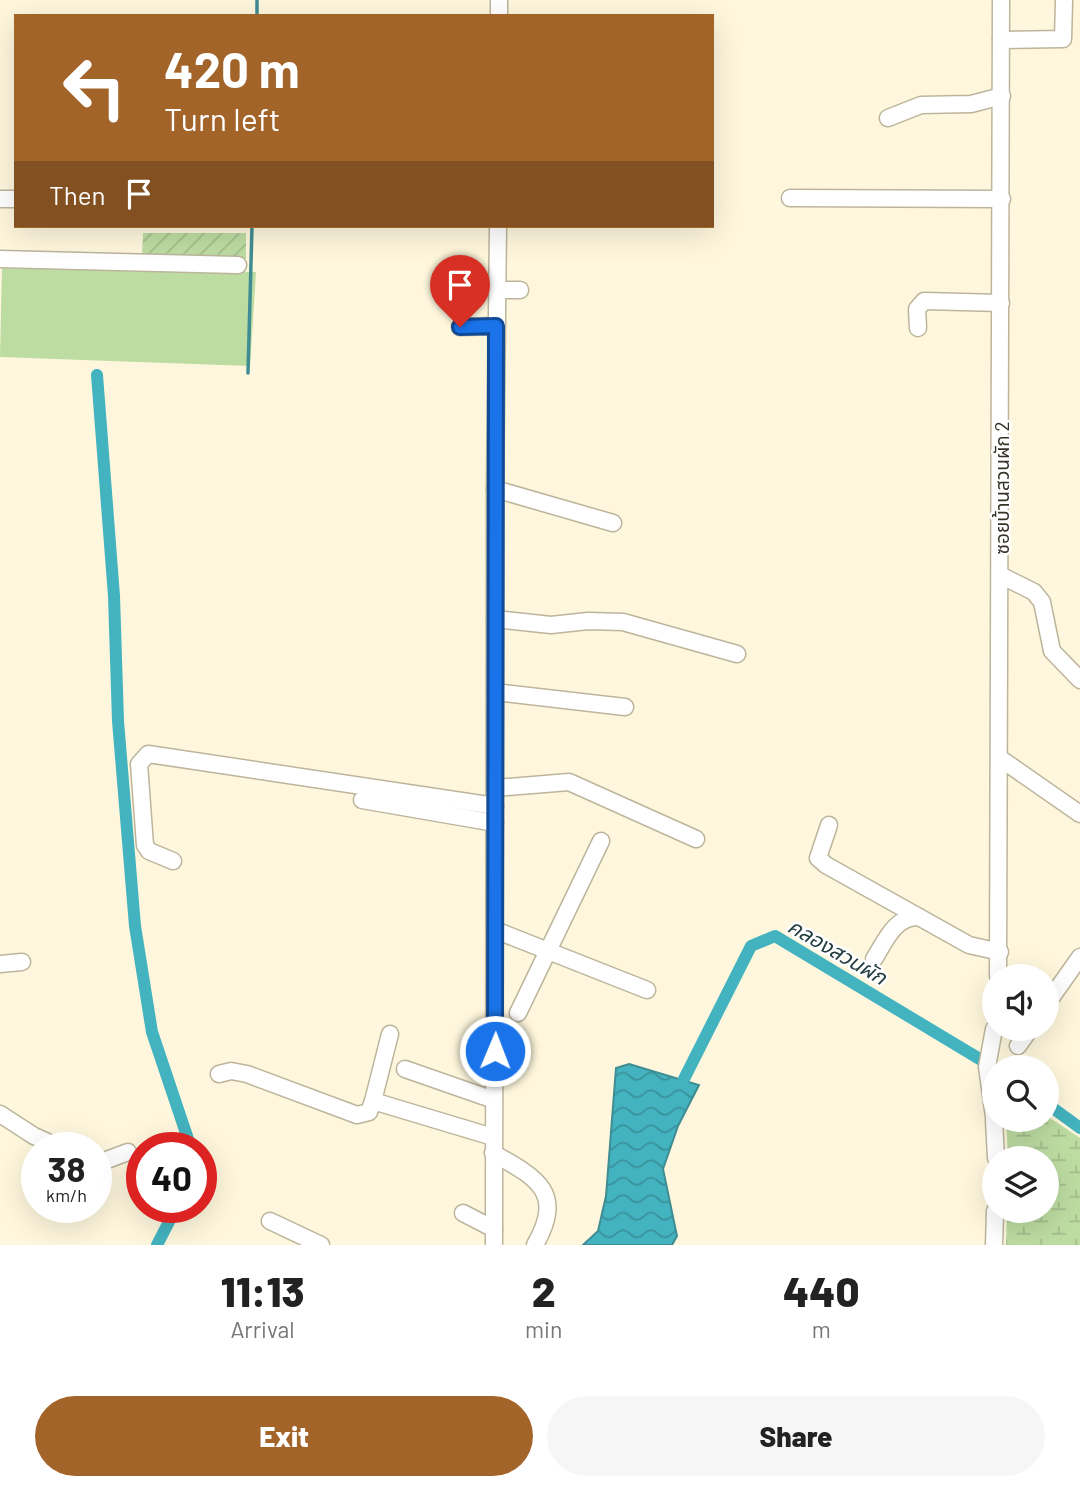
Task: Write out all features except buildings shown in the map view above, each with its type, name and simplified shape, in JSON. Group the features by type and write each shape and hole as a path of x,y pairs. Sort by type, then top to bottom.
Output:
{"street":[{"name":"ซอยบ้านสวนผัก 2","path":"999,964 1002,576 1001,0"},
{"path":"1001,40 1063,39 1064,1"},
{"path":"888,118 921,105 971,104 1002,96"},
{"path":"790,198 1002,199"},
{"path":"494,1237 498,228"},
{"path":"0,259 238,265"},
{"path":"497,290 520,290"},
{"path":"918,328 917,309 924,301 1001,303"},
{"path":"460,327 496,326"},
{"path":"495,489 613,523"},
{"path":"1002,576 1034,592 1042,602 1052,651 1080,680"},
{"path":"495,619 542,625 588,621 623,622 737,654"},
{"path":"495,692 625,707"},
{"path":"173,861 155,854 145,845 139,764 148,754 495,806"},
{"path":"1001,759 1080,814"},
{"path":"495,788 555,780 569,782 696,839"},
{"path":"362,800 495,823"},
{"path":"829,825 818,858 970,945 1000,952"},
{"path":"518,1013 601,841"},
{"path":"874,959 899,921 906,916 919,917"},
{"path":"495,930 647,990"},
{"path":"1059,987 1080,957"},
{"path":"0,964 22,962"},
{"path":"219,1074 231,1071 247,1074 357,1115 369,1112 390,1034"},
{"path":"1018,1046 1022,1041"},
{"path":"405,1069 494,1100"},
{"path":"373,1101 493,1145 532,1175 546,1192 549,1212 535,1245"},
{"path":"0,1114 28,1132"},
{"path":"463,1213 494,1237"},
{"path":"270,1221 321,1245"},
{"path":"994,1245 995,1223"}],"green space":[{"path":"143,233 246,233 246,259 142,258"},
{"path":"2,268 256,272 250,366 0,357"},
{"path":"1059,1124 1080,1138 1080,1245 1006,1245 1007,1223 1059,1223 1059,1146 1007,1146 1007,1132 1059,1132"}],"water":[{"path":"629,1064 699,1085 678,1126 663,1169 677,1236 672,1245 583,1245 598,1231 606,1196 616,1068"}],"waterway":[{"path":"257,0 257,14"},
{"path":"248,373 252,228"},
{"path":"97,375 114,596 118,721 135,926 152,1032 186,1132"},
{"name":"คลองสวนผัก","path":"684,1079 751,946 775,936 982,1060"},
{"name":"คลองสวนผัก","path":"1059,1113 1080,1128"},
{"path":"157,1245 168,1223"}],"route":[{"path":"460,327 496,326 495,1051"}]}
